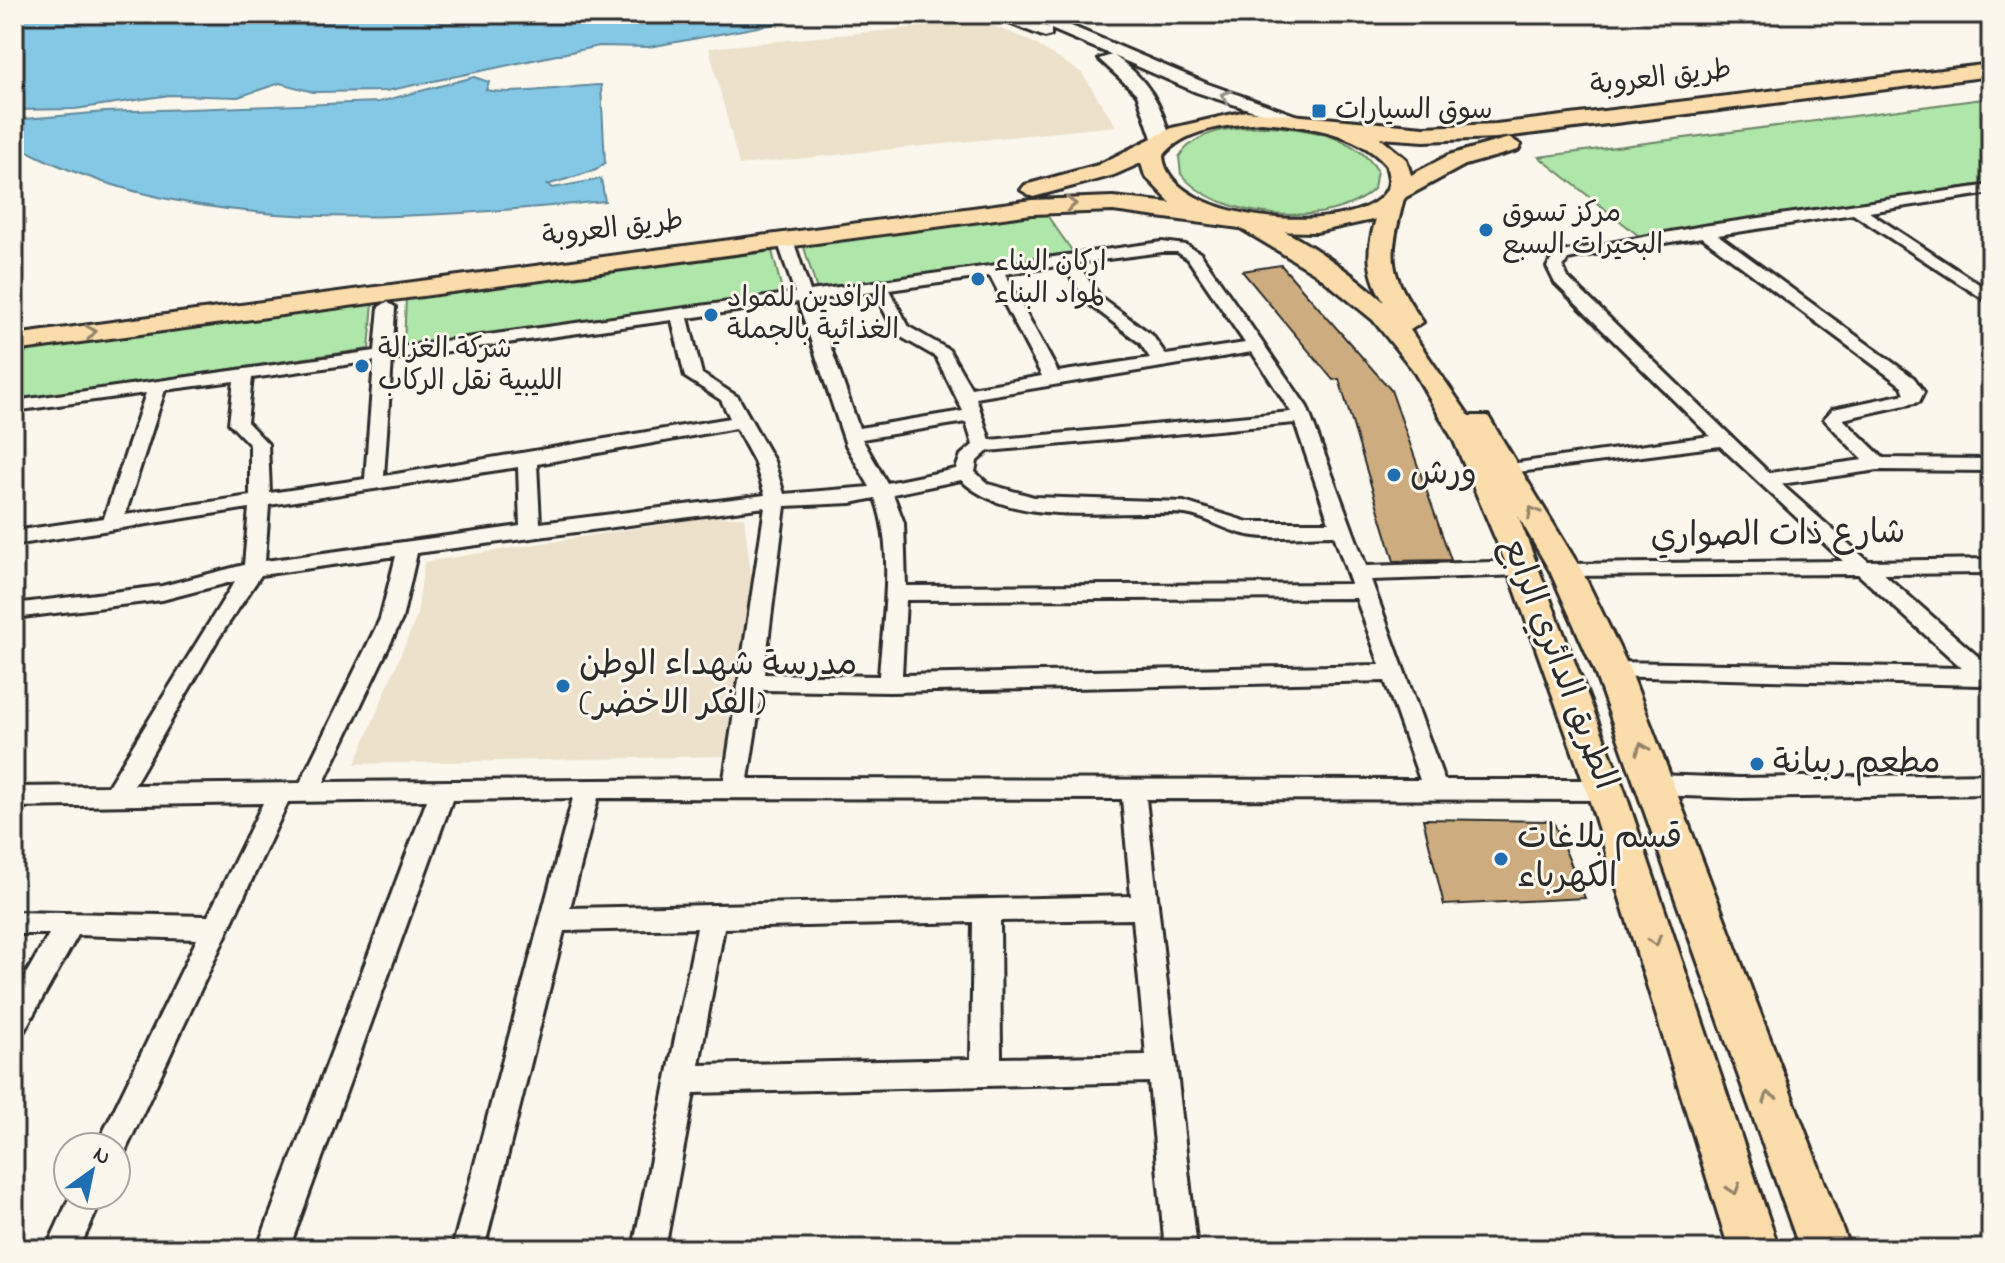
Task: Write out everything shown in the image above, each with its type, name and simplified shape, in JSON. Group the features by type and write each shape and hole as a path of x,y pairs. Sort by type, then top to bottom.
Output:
{"highway":[{"name":"طريق العروبة","path":"14,321 1007,195 1089,175 1161,144 1183,130 1224,119 1300,120 1338,128 1424,134 1513,130 1991,70"},
{"name":"طريق العروبة","path":"14,343 1032,207 1113,204 1284,225 1330,223 1369,213 1457,160 1537,140 1991,79"},
{"path":"1338,128 1371,142 1393,159 1401,179 1396,195"},
{"path":"1424,134 1422,142 1428,148 1457,160"},
{"path":"1161,144 1153,164 1162,183 1186,201 1230,218"},
{"path":"1089,175 1112,186 1117,197 1113,204"}],"main road":[{"path":"994,14 1073,43 1128,73 1154,104 1161,144"},
{"path":"1030,14 1202,88 1300,120"},
{"name":"الطريق الدائري الرابع","path":"1396,195 1378,262 1387,305 1461,430 1523,568 1607,790 1754,1249"},
{"name":"الطريق الدائري الرابع","path":"1230,218 1324,267 1387,305 1510,470 1566,571 1612,670 1825,1249"},
{"path":"1351,253 1387,305 1337,262 1336,257 1351,253"}],"street":[{"path":"1990,678 1765,480 1561,280 1555,267 1562,256 1571,253 1991,189"},
{"path":"1855,209 1991,299"},
{"path":"1703,231 1908,382 1915,392 1913,398 1839,413 1833,419 1878,464"},
{"path":"785,240 802,297 852,435 882,491 894,523 896,593 890,684"},
{"path":"14,406 1162,247 1186,250 1287,387 1301,417 1435,788"},
{"path":"1067,260 1094,300 1146,339 1161,361"},
{"path":"995,270 1052,378"},
{"path":"879,286 902,330 943,354 966,394 983,446"},
{"path":"374,482 387,307"},
{"path":"679,314 694,377 729,397 764,461 776,499 734,790"},
{"path":"966,394 1044,384 1052,378 1258,346"},
{"path":"116,794 210,635 254,569 260,498 259,444 238,423 244,374"},
{"path":"113,522 157,387"},
{"path":"852,435 973,415"},
{"path":"965,473 968,459 983,446 1301,417"},
{"path":"14,538 260,498 527,460 741,422"},
{"path":"1510,470 1724,440"},
{"path":"527,460 530,531"},
{"path":"1765,480 1878,464 1991,465"},
{"path":"965,473 981,489 1022,502 1185,508 1218,515 1247,528 1341,528"},
{"path":"14,611 162,593 254,569 530,531 776,499 851,497 965,473"},
{"path":"119,1131 215,928 391,619 408,548"},
{"name":"شارع ذات الصواري","path":"1566,571 1991,566"},
{"path":"896,593 1360,582 1523,568"},
{"path":"1612,670 1990,678"},
{"path":"752,682 890,684 1392,673"},
{"path":"1656,785 1991,784"},
{"path":"14,797 442,793 588,788 1607,790"},
{"path":"468,1249 588,788"},
{"path":"1133,789 1181,1249"},
{"path":"273,1249 442,793"},
{"path":"554,920 1146,907"},
{"path":"986,1072 987,910"},
{"path":"649,1249 713,917"},
{"path":"14,923 215,928"},
{"path":"14,1022 70,923"},
{"path":"681,1079 1162,1068"},
{"path":"62,1249 80,1211"}],"shaded area":[{"path":"980,21 1027,39 1082,73 1116,126 739,165 709,48"},
{"name":"مدرسة شهداء الوطن (الفكر الاخضر)","path":"708,517 744,517 753,592 729,756 355,764 417,616 424,562"}],"green space":[{"path":"1991,98 1991,183 1639,236 1539,157"},
{"path":"1269,126 1314,132 1343,141 1368,158 1377,170 1374,189 1355,202 1331,210 1275,214 1220,202 1198,190 1181,174 1179,157 1196,140 1219,131"},
{"path":"1044,211 1073,252 817,290 803,244"},
{"path":"771,247 783,294 404,346 406,296"},
{"path":"373,302 369,349 14,400 14,350"}],"water":[{"path":"14,14 806,14 796,20 649,47 599,46 386,91 313,92 280,83 238,97 170,95 75,109 14,110"},
{"path":"474,77 489,82 486,90 497,92 601,85 605,163 596,170 547,185 553,188 601,179 605,201 382,216 306,216 232,210 159,197 87,177 19,147 26,142 14,135 14,120 105,112 379,102"}],"building":[{"name":"ورش","path":"1281,265 1391,390 1451,560 1394,561 1339,379 1333,380 1242,271"},
{"name":"قسم بلاغات الكهرباء","path":"1423,819 1553,821 1585,898 1444,905"}],"place":[{"name":"سوق السيارات","path":"1319,111"},
{"name":"مركز تسوق البحيرات السبع","path":"1486,230"},
{"name":"اركان البناء لمواد البناء","path":"978,279"},
{"name":"الرافدين للمواد الغذائية بالجملة","path":"711,315"},
{"name":"شركة الغزالة الليبية نقل الركاب","path":"362,366"},
{"name":"ورش","path":"1394,475"},
{"name":"مدرسة شهداء الوطن (الفكر الاخضر)","path":"563,686"},
{"name":"مطعم ربيانة","path":"1757,764"},
{"name":"قسم بلاغات الكهرباء","path":"1501,859"}]}
